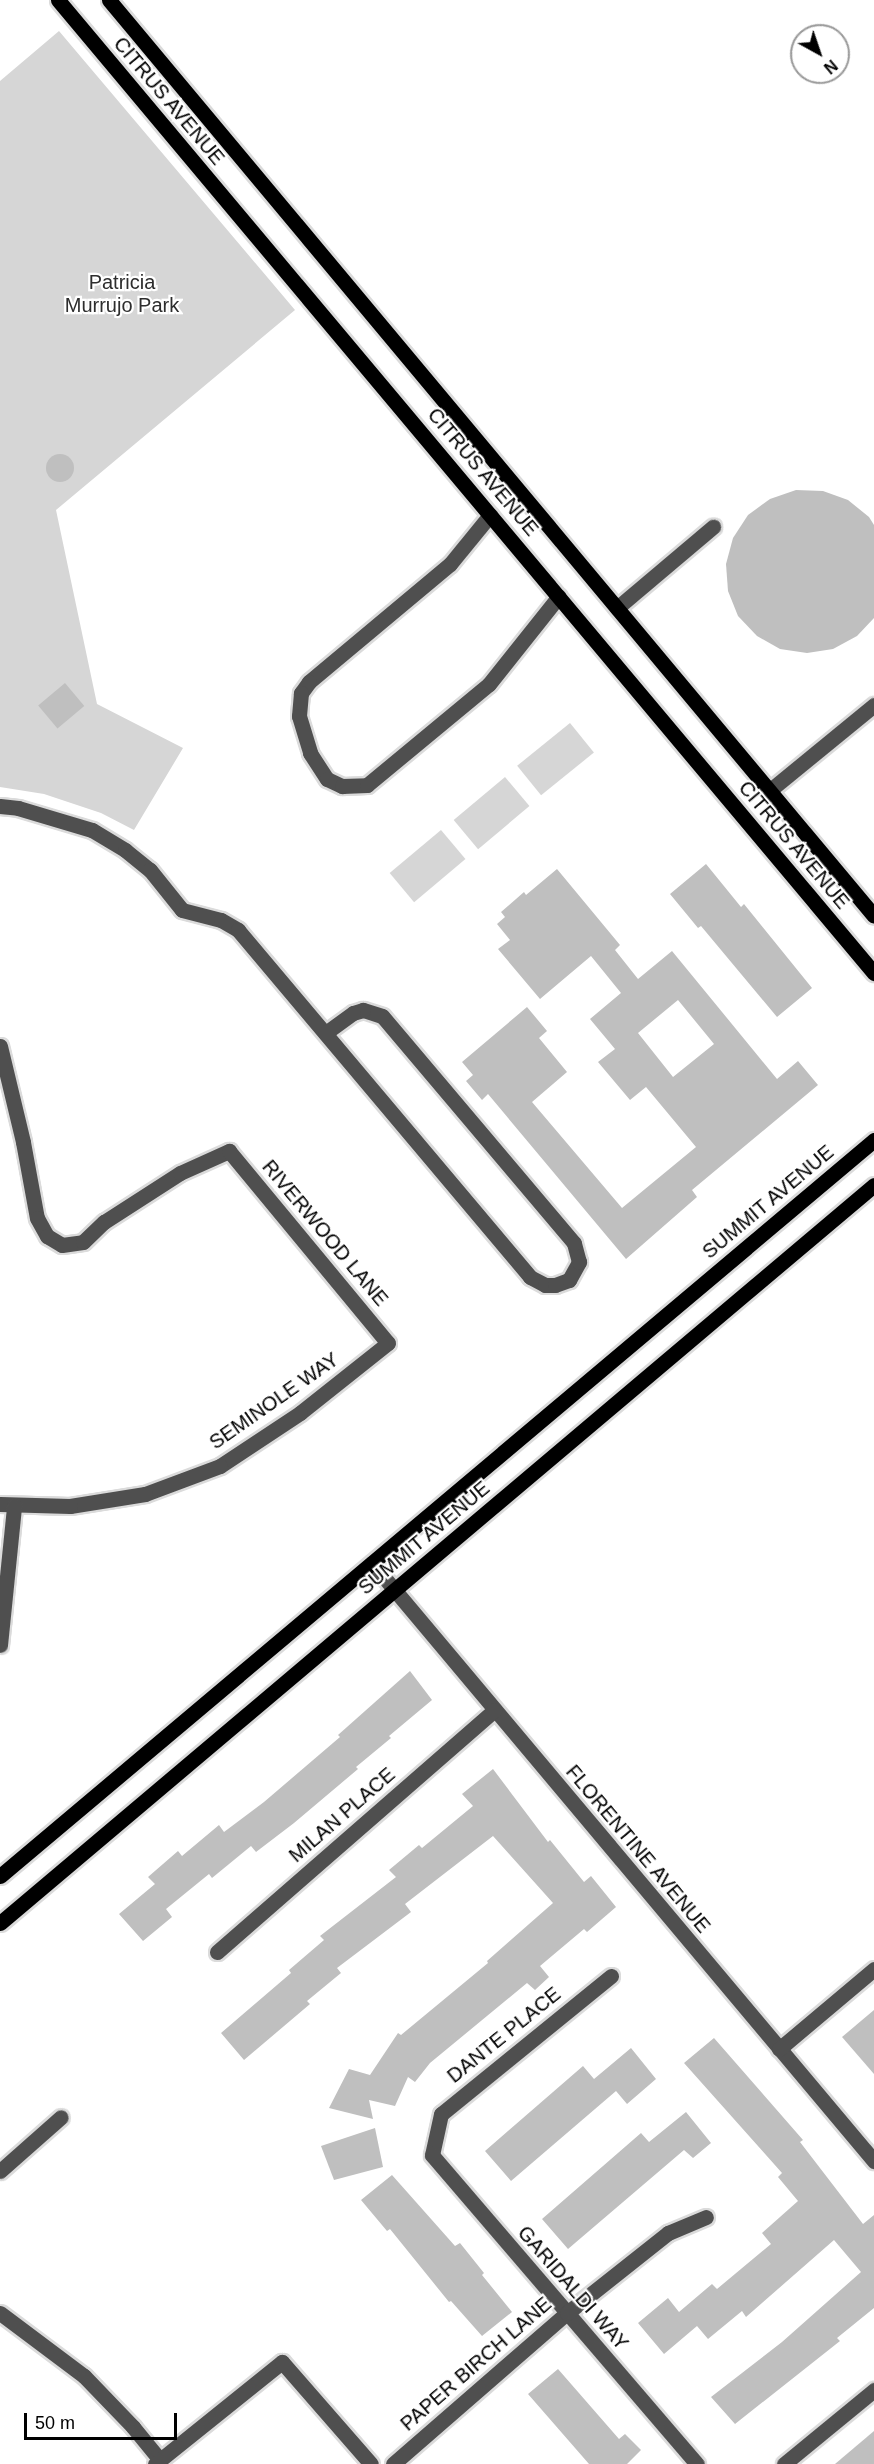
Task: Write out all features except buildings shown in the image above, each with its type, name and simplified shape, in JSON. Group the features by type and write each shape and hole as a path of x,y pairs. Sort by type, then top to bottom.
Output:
{"main road":[{"name":"CITRUS AVENUE","path":"58,0 874,973"},
{"name":"CITRUS AVENUE","path":"109,0 874,916"},
{"name":"SUMMIT AVENUE","path":"0,1876 874,1140"},
{"name":"SUMMIT AVENUE","path":"0,1923 874,1185"}],"street":[{"path":"490,515 450,564 309,682 301,693 299,716 310,753 327,779 342,786 367,785 489,684 559,596"},
{"path":"617,608 713,526"},
{"path":"769,791 874,705"},
{"path":"0,807 18,808 92,830 125,850 150,870 182,910 221,920 238,930 530,1277 544,1285 555,1285 569,1280 579,1262 574,1243 382,1016 363,1010 353,1013 326,1033"},
{"name":"RIVERWOOD LANE","path":"0,1046 21,1131 37,1218 47,1236 62,1245 83,1242 104,1222 180,1173 229,1151 388,1343"},
{"name":"SEMINOLE WAY","path":"7,1505 70,1506 145,1494 220,1466 300,1413 388,1343"},
{"path":"0,1645 7,1505"},
{"name":"FLORENTINE AVENUE","path":"372,1563 874,2161"},
{"name":"MILAN PLACE","path":"217,1952 494,1710"},
{"path":"779,2049 874,1969"},
{"name":"DANTE PLACE","path":"436,2135 441,2114 610,1976"},
{"path":"0,2171 61,2117"},
{"name":"GARIDALDI WAY","path":"436,2135 432,2155 697,2464"},
{"name":"PAPER BIRCH LANE","path":"393,2464 567,2313 668,2233 706,2217"},
{"path":"0,2313 84,2376 133,2427 157,2462 282,2362 371,2464"},
{"path":"784,2464 874,2390"}],"green space":[{"name":"Patricia Murrujo Park","path":"59,31 295,310 56,510 97,704 183,748 134,830 101,813 44,794 0,787 0,81"},
{"path":"570,723 594,753 541,795 517,766"},
{"path":"505,777 529,806 478,849 454,820"},
{"path":"441,830 465,859 414,902 390,873"}]}
